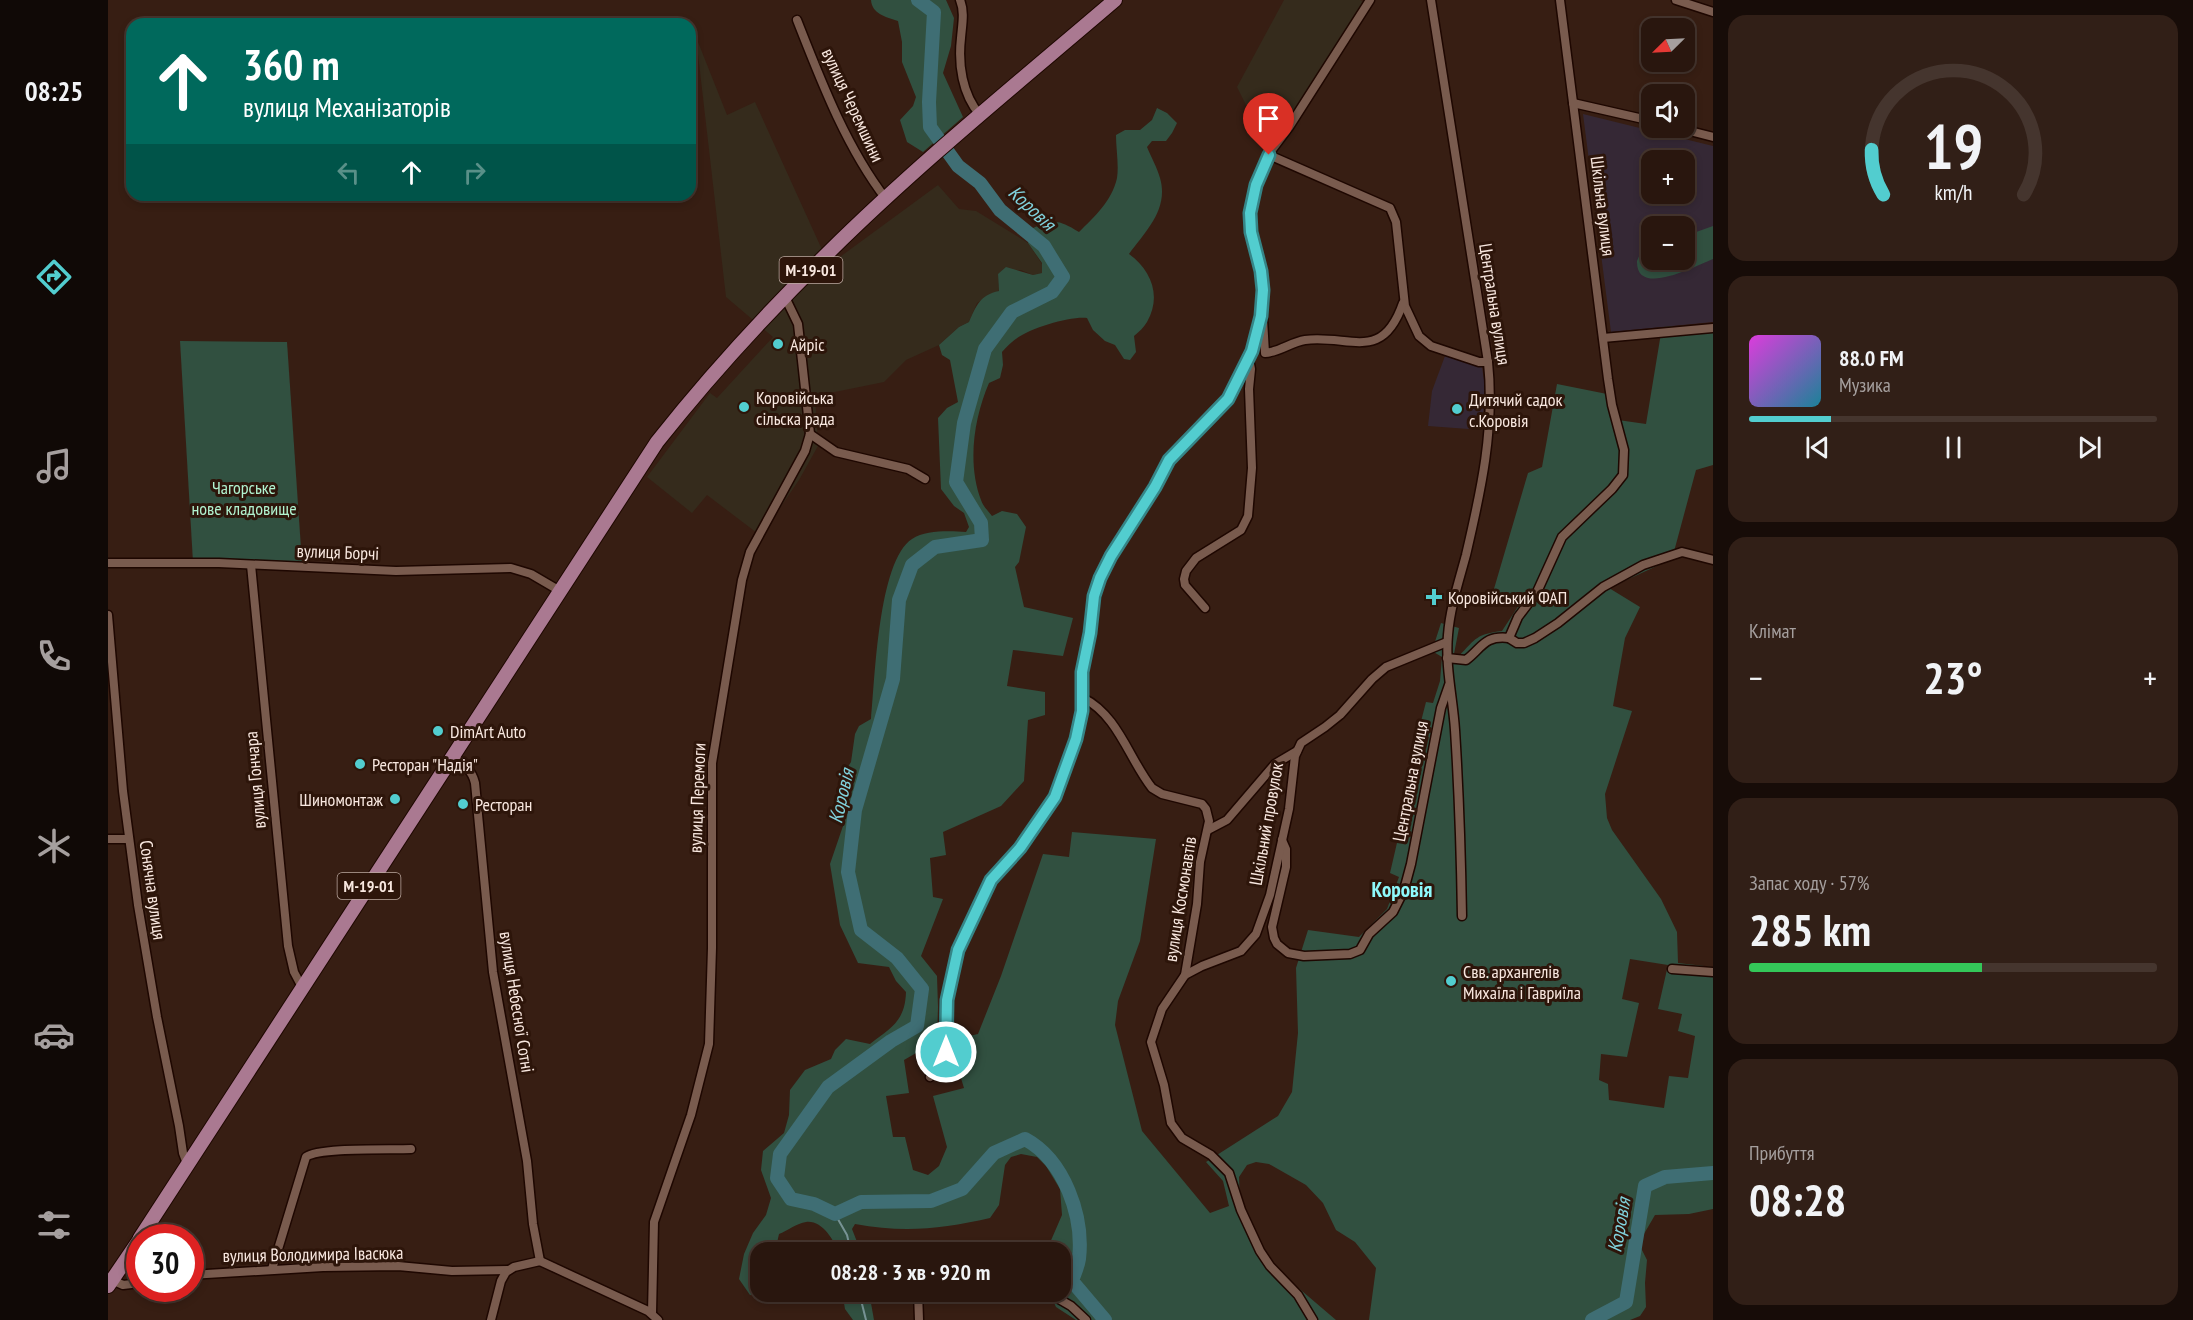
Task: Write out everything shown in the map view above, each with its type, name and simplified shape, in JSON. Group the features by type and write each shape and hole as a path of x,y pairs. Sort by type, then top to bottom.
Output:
{"main road":[{"name":"М-19-01","path":"149,1224 657,442 705,382 830,250 954,137 1115,0"},
{"name":"М-19-01","path":"110,1283 126,1259"}],"street":[{"path":"960,0 963,10 960,44 961,67 969,97 980,115"},
{"path":"930,1077 947,1048 947,1000 958,950 991,880 1020,848 1056,794 1076,739 1083,698 1082,672 1090,633 1094,596 1103,571 1169,460 1228,399 1249,359 1261,316 1263,279 1252,238 1250,219 1256,185 1269,155 1370,0"},
{"name":"Центральна вулиця","path":"1282,840 1286,849 1286,867 1272,927 1277,944 1288,953 1304,956 1350,954 1360,950 1372,930 1393,912 1404,890 1441,708 1449,684 1447,642 1451,615 1480,492 1487,454 1491,403 1488,362 1431,0"},
{"name":"Шкільна вулиця","path":"1509,638 1518,617 1537,592 1562,537 1623,475 1624,450 1608,379 1560,0"},
{"path":"1676,0 1713,12"},
{"name":"вулиця Черемшини","path":"797,20 817,72 867,175 886,200"},
{"path":"1573,103 1641,118"},
{"path":"1695,132 1713,137"},
{"path":"1269,155 1390,208 1396,222 1404,302 1412,323 1425,343 1474,361 1488,362"},
{"name":"вулиця Перемоги","path":"655,1316 654,1222 691,1115 709,1044 712,948 712,763 744,570 750,552 805,451 810,434 798,324 785,297"},
{"path":"1261,316 1264,348 1267,353 1307,340 1354,343 1373,340 1395,325 1404,302"},
{"path":"1604,338 1713,328"},
{"path":"1205,608 1185,585 1186,571 1196,558 1241,530 1248,516 1252,468 1249,359"},
{"path":"810,434 836,452 899,466 925,479"},
{"path":"1447,658 1466,660 1484,642 1495,638 1509,638 1516,643 1532,640 1558,623 1603,587 1653,561 1682,552 1713,560"},
{"name":"вулиця Борчі","path":"108,563 251,565 396,571 511,568 531,574 560,591"},
{"name":"вулиця Гончара","path":"251,565 288,946 294,972 303,989"},
{"name":"Сонячна вулиця","path":"108,615 129,839 152,989 183,1153 188,1167"},
{"name":"Шкільний провулок","path":"1185,975 1238,953 1250,943 1269,902 1291,798 1297,751 1305,739 1340,715 1383,669 1447,642"},
{"path":"1449,684 1455,729 1462,916"},
{"name":"вулиця Космонавтів","path":"1083,698 1113,725 1152,788 1162,794 1199,803 1205,807 1209,821 1208,830 1200,862 1197,903 1185,975 1162,1009 1151,1042 1164,1085 1171,1123 1182,1138 1211,1155 1229,1173 1238,1201 1260,1251 1275,1272 1298,1294 1313,1320"},
{"path":"1208,830 1227,820 1275,764 1297,751"},
{"name":"вулиця Небесної Сотні","path":"452,756 463,763 474,780 493,972 527,1161 533,1224 540,1262"},
{"path":"108,839 129,839"},
{"path":"1672,969 1713,972"},
{"path":"272,1269 306,1157 311,1153 411,1149"},
{"path":"540,1262 655,1316"},
{"name":"вулиця Володимира Івасюка","path":"204,1274 272,1269 398,1266 452,1271 509,1269 540,1262"},
{"path":"490,1320 501,1281 509,1269"},
{"path":"110,1283 126,1285"},
{"path":"919,1302 920,1320"},
{"path":"1064,1302 1086,1320"}],"shaded area":[{"path":"1284,0 1360,0 1365,3 1283,130 1246,105 1237,87"},
{"path":"696,37 727,115 755,102 829,265 938,185 959,209 976,211 1028,243 1042,264 1042,273 1033,275 1021,270 998,274 999,291 977,303 969,322 959,327 939,345 906,360 884,382 815,396 818,446 799,480 761,536 707,495 692,513 647,477 710,393 717,398 773,337 726,297"},
{"path":"1583,114 1641,128 1641,138 1680,138 1713,146 1713,322 1611,332"},
{"name":"Дитячий садок с.Коровія","path":"1445,356 1482,367 1485,387 1482,430 1428,426 1432,391"}],"green space":[{"path":"871,0 946,0 954,18 951,46 943,73 963,117 923,152 907,142 900,120 913,106 916,97 902,62 902,42 898,21 877,12"},
{"path":"1157,108 1167,113 1177,123 1166,141 1152,141 1147,147 1159,174 1162,189 1159,210 1149,228 1129,254 1143,268 1154,293 1154,303 1147,322 1134,336 1136,352 1130,360 1124,359 1115,345 1105,341 1093,330 1087,318 1070,319 1037,328 1019,337 1002,352 1003,365 1000,378 989,383 979,411 973,456 974,471 982,502 992,516 1002,511 1017,514 1026,527 1019,562 1015,567 1024,607 1073,618 1063,656 1013,650 1007,686 1045,692 1045,715 1028,720 1024,781 1001,806 943,832 946,855 930,858 933,897 943,899 921,956 937,976 937,1041 904,1060 909,1093 886,1096 893,1137 905,1137 913,1170 928,1175 939,1166 947,1147 933,1096 964,1088 952,1040 978,1034 1001,976 1043,854 1069,857 1072,832 1156,839 1140,941 1118,1001 1115,1025 1142,1131 1210,1213 1229,1206 1223,1181 1206,1162 1278,1116 1292,1092 1298,1033 1296,968 1308,930 1359,937 1387,909 1399,877 1390,873 1412,778 1419,778 1429,737 1418,733 1426,702 1433,703 1440,681 1442,657 1432,651 1441,623 1459,628 1454,654 1459,656 1477,638 1502,631 1519,605 1491,599 1528,473 1542,467 1557,384 1612,395 1618,420 1646,424 1662,327 1713,324 1713,465 1696,470 1672,559 1609,588 1640,607 1625,638 1613,706 1632,711 1605,794 1607,818 1612,830 1661,899 1677,932 1678,963 1713,967 1713,1209 1689,1214 1655,1215 1641,1239 1641,1248 1647,1260 1646,1307 1640,1316 1630,1320 1369,1320 1376,1268 1355,1242 1336,1230 1323,1203 1306,1185 1269,1164 1256,1162 1247,1165 1239,1177 1240,1202 1254,1233 1275,1268 1336,1320 1076,1320 1056,1307 1054,1302 1071,1302 1071,1242 1050,1242 1062,1215 1060,1189 1046,1166 1037,1157 1021,1154 1011,1157 1005,1165 999,1205 990,1218 956,1225 907,1229 855,1224 852,1229 857,1242 834,1242 822,1227 806,1222 779,1234 777,1242 750,1242 750,1295 739,1279 744,1254 753,1233 766,1215 771,1198 761,1170 763,1151 784,1133 789,1115 790,1090 805,1070 831,1059 835,1050 846,1039 870,1044 885,1033 900,1017 905,1002 906,992 896,981 889,967 858,963 840,925 830,864 843,826 840,811 840,787 844,773 851,762 855,734 859,726 871,719 880,623 892,571 901,551 912,539 945,531 966,532 969,527 964,513 954,506 941,489 938,418 947,408 958,402 950,360 942,355 939,345 959,327 969,322 983,298 999,291 998,274 1006,267 1033,275 1042,273 1042,263 1028,243 1033,228 1057,222 1079,232 1102,208 1115,186 1118,168 1116,135 1125,130 1140,130 1152,120","holes":["1630,959 1668,965 1658,1009 1682,1014 1678,1031 1695,1036 1688,1078 1669,1076 1664,1108 1609,1100 1608,1084 1599,1080 1601,1054 1627,1057 1639,1003 1622,999"]},
{"path":"1713,226 1713,259 1695,266 1695,232"},
{"path":"1640,254 1641,270 1686,270 1668,276 1646,277 1639,272 1637,261"},
{"name":"Чагорське нове кладовище","path":"180,341 287,342 302,563 193,562"},
{"path":"844,1302 871,1302 874,1320 853,1320 845,1309"}],"waterway":[{"name":"Коровія","path":"918,0 934,12 929,102 930,127 958,166 980,183 1000,210 1044,246 1063,277 1052,292 1012,312 985,349 964,423 956,482 981,523 982,540 935,547 912,565 899,600 893,679 855,810 848,872 861,930 897,958 922,989 917,1026 891,1041 828,1087 780,1154 777,1178 791,1199 814,1204 835,1214 861,1202 931,1201 962,1189 994,1153 1025,1139 1039,1148 1061,1175 1074,1208 1080,1242 1078,1262 1072,1281 1105,1320"},
{"name":"Коровія","path":"1592,1320 1626,1302 1645,1186 1665,1177 1713,1173"},
{"path":"835,1214 849,1242"},
{"path":"862,1302 866,1320"}],"place":[{"name":"Айріс","path":"778,344"},
{"name":"Коровійська сільска рада","path":"744,407"},
{"name":"Дитячий садок с.Коровія","path":"1457,409"},
{"name":"Коровійський ФАП","path":"1434,597"},
{"name":"DimArt Auto","path":"438,731"},
{"name":"Ресторан \"Надія\"","path":"360,764"},
{"name":"Шиномонтаж","path":"395,799"},
{"name":"Ресторан","path":"463,804"},
{"name":"Свв. архангелів Михаїла і Гавриїла","path":"1451,981"}],"district":[{"name":"Коровія","path":"1402,889"}],"route":[{"path":"946,1052 947,1000 958,950 991,880 1020,848 1055,797 1076,739 1082,711 1082,672 1090,633 1094,596 1100,578 1169,460 1228,399 1252,351 1261,316 1263,279 1251,232 1250,213 1256,185 1269,155"}]}
